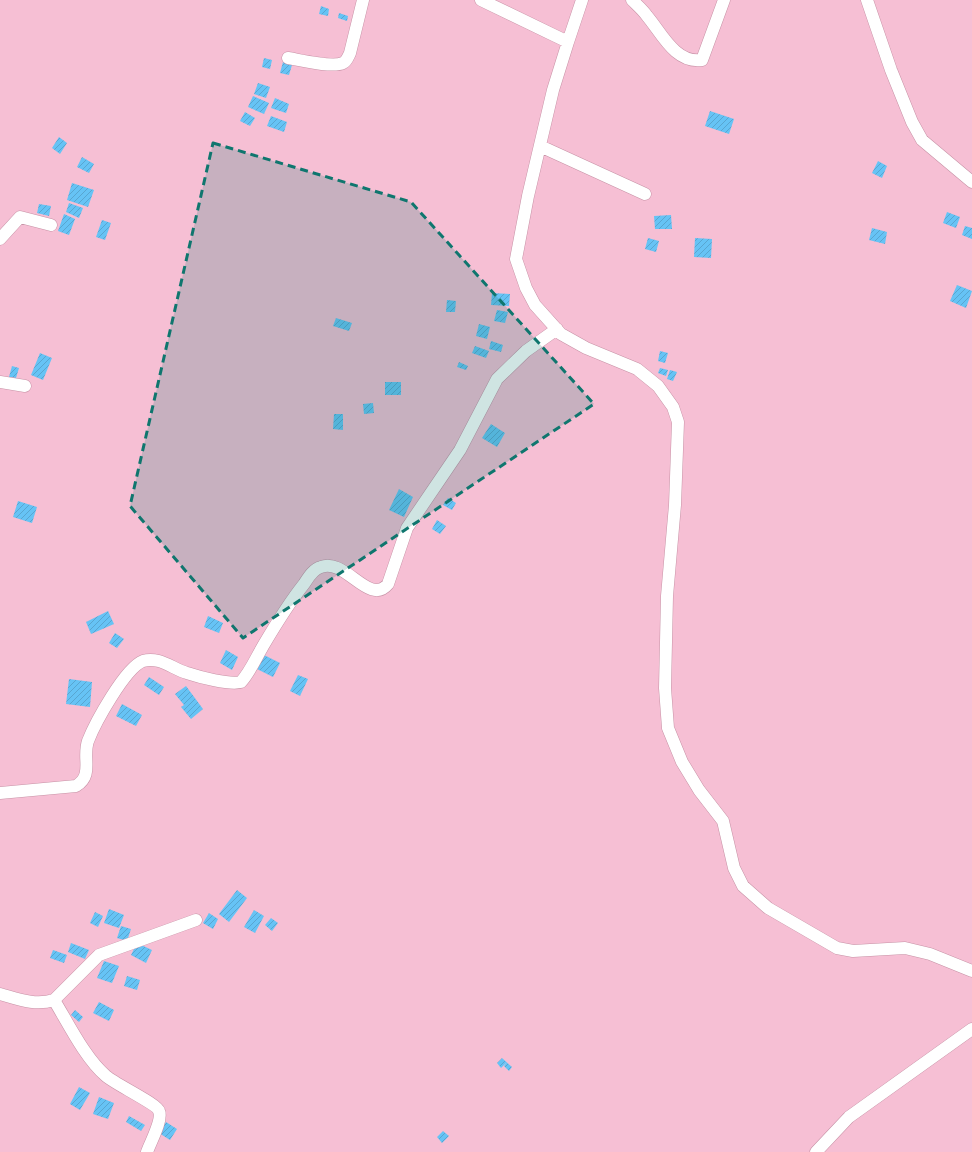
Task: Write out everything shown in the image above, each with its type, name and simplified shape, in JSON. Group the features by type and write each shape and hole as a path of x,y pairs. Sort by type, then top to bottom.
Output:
{"street":[{"path":"288,58 334,65 342,64 347,60 350,53 363,0"},
{"path":"482,0 568,42"},
{"path":"582,0 553,90 516,259 526,288 535,305 561,334 586,348 637,369 658,386 673,407 678,422 675,505 667,596 665,688 668,728 682,762 699,790 722,821 734,868 743,886 768,908 837,948 853,951 905,948 930,954 972,971"},
{"path":"632,0 648,16 665,40 679,54 696,61 702,60 724,0"},
{"path":"867,0 891,70 912,122 922,140 972,182"},
{"path":"540,146 645,194"},
{"path":"0,239 20,217 51,225"},
{"path":"0,793 76,786 82,782 86,775 88,742 122,681 143,662 155,660 187,673 229,683 241,682 286,607 314,571 320,567 329,565 338,568 369,589 375,591 384,589 388,584 407,528 460,450 497,379 526,351 557,329"},
{"path":"0,382 25,386"},
{"path":"0,994 35,1003 44,1003 54,1000 99,955 196,920"},
{"path":"54,1000 93,1062 106,1076 156,1106 159,1110 159,1121 147,1152"},
{"path":"816,1152 849,1117 972,1029"}],"highlighted area":[{"path":"213,143 411,202 594,404 243,638 130,506"}],"building":[{"path":"321,6 329,9 328,16 319,14"},
{"path":"339,13 348,16 347,21 338,18"},
{"path":"264,58 272,60 270,69 262,67"},
{"path":"283,62 292,65 289,75 280,73"},
{"path":"258,83 270,87 266,98 254,94"},
{"path":"253,96 269,103 264,114 248,107"},
{"path":"275,98 289,104 286,113 271,108"},
{"path":"710,111 734,119 729,134 705,126"},
{"path":"245,112 255,118 250,126 240,121"},
{"path":"271,116 287,122 284,132 267,126"},
{"path":"59,137 67,143 60,154 52,148"},
{"path":"82,157 94,164 89,173 77,167"},
{"path":"878,161 887,166 882,178 872,173"},
{"path":"72,183 94,190 88,207 67,200"},
{"path":"69,203 83,208 79,218 66,212"},
{"path":"39,204 51,206 49,216 37,213"},
{"path":"947,212 960,217 956,228 943,223"},
{"path":"64,214 75,219 69,235 58,231"},
{"path":"671,215 672,229 655,229 654,216"},
{"path":"102,220 111,223 105,240 96,237"},
{"path":"965,226 972,228 972,239 962,235"},
{"path":"872,228 887,232 885,244 869,240"},
{"path":"648,238 659,241 656,252 645,249"},
{"path":"695,238 712,239 711,258 694,257"},
{"path":"957,285 972,291 966,308 950,301"},
{"path":"492,293 510,294 509,306 491,305"},
{"path":"447,300 456,301 455,312 446,312"},
{"path":"497,310 508,312 505,323 494,321"},
{"path":"336,318 352,323 349,331 333,326"},
{"path":"479,324 490,327 487,339 476,336"},
{"path":"491,341 503,345 501,352 489,349"},
{"path":"475,346 489,351 486,358 472,353"},
{"path":"660,351 668,353 665,363 658,361"},
{"path":"40,353 52,358 43,380 31,375"},
{"path":"459,362 468,366 466,370 457,367"},
{"path":"12,366 19,368 16,378 9,377"},
{"path":"660,368 668,370 666,376 658,373"},
{"path":"670,370 677,372 673,381 667,379"},
{"path":"385,382 401,382 401,395 385,395"},
{"path":"373,403 374,413 364,414 363,404"},
{"path":"334,414 343,414 343,430 333,429"},
{"path":"491,424 505,433 497,447 482,438"},
{"path":"399,489 413,497 404,517 389,510"},
{"path":"448,498 456,503 452,510 443,505"},
{"path":"18,501 37,507 32,523 13,517"},
{"path":"437,520 446,526 440,534 432,529"},
{"path":"108,611 114,624 91,634 86,622"},
{"path":"208,616 223,623 219,633 204,627"},
{"path":"115,633 124,639 117,648 109,643"},
{"path":"226,650 238,657 232,670 220,663"},
{"path":"264,655 280,663 273,677 257,669"},
{"path":"298,675 308,679 300,696 290,691"},
{"path":"149,677 164,687 159,695 144,685"},
{"path":"69,679 92,682 90,707 66,704"},
{"path":"186,686 203,709 191,719 181,707 184,705 175,694"},
{"path":"122,704 142,715 136,726 116,716"},
{"path":"237,890 247,898 229,922 219,914"},
{"path":"109,909 124,915 119,928 104,923"},
{"path":"254,910 264,916 255,933 244,927"},
{"path":"95,912 103,916 98,927 90,923"},
{"path":"209,913 218,919 213,929 203,923"},
{"path":"271,918 278,923 272,931 265,925"},
{"path":"121,926 131,929 127,941 117,938"},
{"path":"71,943 89,950 85,959 68,952"},
{"path":"137,943 152,950 146,963 131,955"},
{"path":"53,950 67,955 64,963 50,958"},
{"path":"104,961 119,966 112,983 97,978"},
{"path":"127,976 140,980 137,990 124,986"},
{"path":"99,1002 114,1010 109,1021 93,1013"},
{"path":"75,1010 83,1017 79,1022 71,1015"},
{"path":"502,1058 507,1062 501,1068 497,1063"},
{"path":"507,1062 512,1067 509,1071 504,1066"},
{"path":"79,1087 90,1093 80,1110 70,1104"},
{"path":"99,1097 114,1103 108,1119 93,1114"},
{"path":"129,1116 145,1125 141,1131 126,1122"},
{"path":"166,1122 177,1129 170,1140 159,1133"},
{"path":"443,1131 449,1136 442,1143 437,1137"}]}
